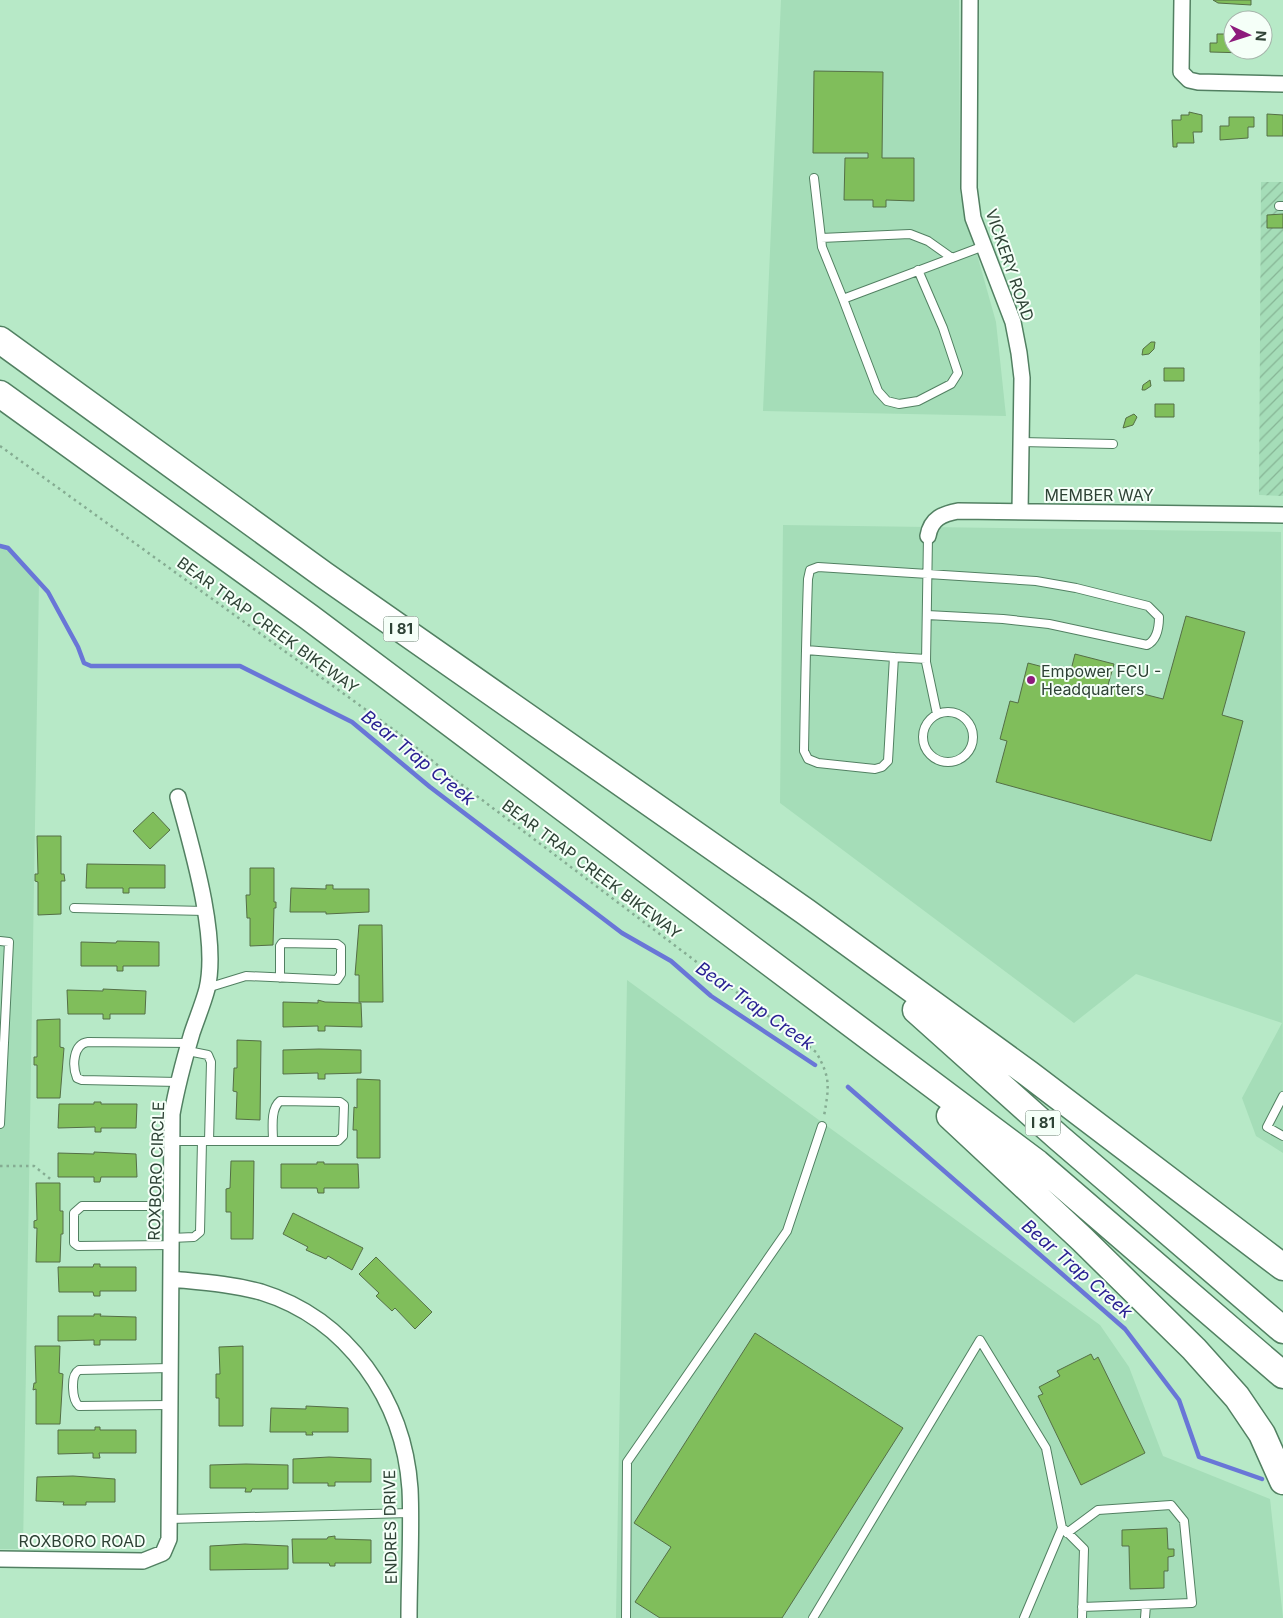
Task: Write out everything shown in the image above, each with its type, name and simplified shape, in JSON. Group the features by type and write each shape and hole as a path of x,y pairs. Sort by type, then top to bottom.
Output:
{"highway":[{"name":"I 81","path":"0,340 316,569 806,912 1058,1137 1283,1330"},
{"name":"I 81","path":"0,394 317,623 1037,1163 1283,1375"},
{"path":"806,912 1029,1074 1283,1267"},
{"path":"845,1019 1082,1239 1194,1350 1237,1397 1262,1434 1283,1480"}],"street":[{"name":"VICKERY ROAD","path":"970,0 968,188 973,218 1013,322 1019,352 1022,378 1020,512"},
{"path":"1182,0 1181,72 1189,80 1198,82 1283,84"},
{"name":"MEMBER WAY","path":"928,536 932,523 942,515 958,511 1283,515"},
{"name":"ROXBORO CIRCLE","path":"163,1553 169,1540 172,1114 178,1082 207,988 210,965 205,911 195,860 178,797"},
{"name":"ENDRES DRIVE","path":"171,1279 222,1284 261,1292 292,1305 330,1330 360,1359 384,1391 393,1410 404,1448 410,1488 409,1618"},
{"name":"ROXBORO ROAD","path":"0,1559 143,1561 163,1553"}],"lane":[{"path":"814,178 822,246 878,391 887,401 899,404 918,401 951,384 958,373 946,336 918,270"},
{"path":"821,238 910,234 928,241 952,258"},
{"path":"843,299 984,246"},
{"path":"1021,442 1113,444"},
{"path":"928,536 926,660 937,714"},
{"path":"894,656 888,761 882,767 875,769 818,763 808,759 804,751 808,579 810,570 818,567 1036,581 1076,588 1148,606 1159,617 1159,624 1154,640 1147,645 1141,645 1049,624 1004,619 927,615"},
{"path":"806,650 926,660"},
{"path":"947,711 956,713 965,718 971,726 974,736 972,745 967,754 959,760 950,763 940,761 931,756 925,748 924,729 929,720 937,714 947,711"},
{"path":"74,908 205,911"},
{"path":"0,941 9,942 0,1124"},
{"path":"207,988 246,976 280,978 337,980 341,974 340,947 337,944 282,943 280,946 280,978"},
{"path":"171,1206 82,1206 74,1213 74,1243 78,1246 171,1242 194,1237 200,1232 211,1062 208,1056 189,1047 88,1042 82,1043 76,1048 74,1072 76,1078 82,1080 178,1082"},
{"path":"1283,1096 1267,1127 1283,1136"},
{"path":"172,1141 273,1141 338,1141 343,1136 344,1105 340,1102 280,1102 275,1105 274,1110 273,1141"},
{"path":"626,1618 626,1462 787,1230 822,1126"},
{"path":"813,1618 980,1340 1046,1448 1065,1531 1084,1549 1082,1618"},
{"path":"170,1368 79,1370 74,1376 74,1399 79,1406 170,1405"},
{"path":"1024,1618 1065,1531 1098,1510 1171,1505 1184,1521 1192,1604 1082,1607"},
{"path":"169,1519 410,1513"},
{"path":"1145,1618 1146,1605"}],"path":[{"name":"BEAR TRAP CREEK BIKEWAY","path":"0,446 401,735 457,781 816,1052 827,1072 827,1098 822,1126"},
{"path":"0,1166 34,1166 54,1181"}],"shaded area":[{"path":"781,0 959,0 960,194 996,322 1006,416 763,411"},
{"path":"1261,182 1283,182 1283,496 1259,495"},
{"path":"783,525 1281,532 1283,1153 1256,1136 1242,1098 1282,1023 1136,974 1074,1023 780,803"},
{"path":"0,546 8,548 39,582 23,1549 0,1549"},
{"path":"627,980 1100,1325 1129,1367 1163,1456 1270,1499 1283,1618 616,1618"}],"building":[{"path":"1213,0 1251,0 1251,5 1218,3"},
{"path":"1217,34 1223,34 1223,52 1210,52 1210,43 1217,43"},
{"path":"814,71 883,72 882,158 914,158 914,201 886,200 886,207 873,207 873,200 844,200 845,158 868,158 868,153 813,153"},
{"path":"1189,112 1202,115 1202,132 1193,132 1194,143 1177,143 1177,147 1173,147 1172,120 1181,120 1181,115 1189,115"},
{"path":"1267,114 1283,115 1283,136 1267,136"},
{"path":"1229,117 1254,117 1254,127 1248,127 1248,138 1220,140 1220,126 1229,126"},
{"path":"1283,214 1283,228 1267,228 1267,215"},
{"path":"1151,342 1155,342 1154,349 1149,354 1142,355 1143,349"},
{"path":"1164,368 1184,368 1184,381 1164,381"},
{"path":"1150,380 1151,386 1142,390 1143,385"},
{"path":"1155,404 1174,404 1174,417 1155,417"},
{"path":"1134,414 1137,417 1133,425 1123,428 1126,418"},
{"path":"1186,616 1245,632 1222,715 1243,721 1211,841 996,782 1007,741 1000,739 1010,701 1018,703 1028,663 1070,674 1075,654 1114,664 1108,685 1163,699"},
{"path":"153,812 170,830 150,849 133,831"},
{"path":"37,836 61,836 61,874 64,874 65,881 61,881 61,914 38,915 38,882 35,881 35,874 38,874"},
{"path":"87,864 165,865 165,888 129,888 129,893 123,893 123,888 86,888"},
{"path":"250,868 274,868 274,902 276,902 276,908 274,908 273,945 250,946 250,918 247,918 246,895 250,895"},
{"path":"326,885 333,885 333,889 369,889 369,912 326,914 326,912 290,912 291,888 326,889"},
{"path":"359,925 382,925 383,1002 359,1002 359,975 355,975"},
{"path":"117,941 159,942 159,966 123,966 123,971 117,971 117,966 81,966 81,942 116,943"},
{"path":"103,989 146,991 145,1014 110,1014 110,1019 103,1019 103,1014 68,1014 67,990 103,991"},
{"path":"318,1000 325,1002 361,1003 362,1027 325,1026 325,1031 318,1031 318,1026 283,1027 283,1002 318,1003"},
{"path":"60,1019 60,1047 64,1048 60,1098 37,1098 37,1065 34,1065 34,1057 37,1057 37,1020"},
{"path":"237,1040 261,1041 260,1120 236,1119 237,1092 233,1091 234,1068 237,1068"},
{"path":"283,1050 361,1050 361,1073 325,1074 325,1079 318,1079 318,1073 283,1074"},
{"path":"357,1079 380,1080 380,1158 357,1158 357,1130 353,1130 354,1107 357,1108"},
{"path":"94,1102 101,1102 101,1104 137,1104 136,1128 101,1128 101,1132 95,1132 95,1127 58,1128 59,1104 94,1104"},
{"path":"94,1152 136,1154 137,1177 101,1177 100,1182 94,1182 94,1177 58,1177 58,1153 94,1154"},
{"path":"231,1161 254,1161 253,1239 231,1239 231,1212 226,1212 226,1189 230,1188"},
{"path":"317,1162 324,1162 324,1164 358,1164 359,1188 324,1188 324,1193 318,1193 317,1188 281,1188 281,1164 317,1164"},
{"path":"36,1183 60,1183 60,1211 63,1211 63,1234 61,1234 60,1262 36,1262 37,1228 34,1228 34,1221 37,1220"},
{"path":"293,1213 363,1248 352,1270 328,1256 326,1259 306,1250 308,1247 283,1234"},
{"path":"376,1257 432,1312 415,1329 395,1308 392,1311 376,1296 379,1293 359,1274"},
{"path":"94,1264 100,1264 100,1267 136,1267 136,1291 100,1291 100,1296 94,1296 93,1292 59,1292 58,1267 93,1267"},
{"path":"94,1314 101,1314 100,1316 136,1317 136,1340 100,1340 100,1345 94,1345 94,1340 58,1341 58,1316 94,1316"},
{"path":"755,1333 903,1428 782,1618 660,1618 635,1602 671,1547 634,1523"},
{"path":"35,1346 60,1346 59,1373 63,1374 60,1424 36,1424 36,1389 33,1390 34,1383 36,1383"},
{"path":"243,1346 243,1426 219,1426 219,1398 216,1398 216,1374 220,1374 219,1347"},
{"path":"1091,1354 1094,1360 1098,1357 1145,1453 1081,1485 1038,1396 1043,1394 1039,1387 1060,1376 1057,1371"},
{"path":"306,1406 348,1408 348,1432 312,1432 313,1435 306,1435 306,1432 270,1432 271,1408 306,1409"},
{"path":"95,1427 100,1427 100,1430 136,1430 136,1453 99,1453 100,1458 93,1458 93,1453 58,1454 58,1430 95,1430"},
{"path":"329,1457 371,1459 371,1482 335,1482 335,1486 328,1486 328,1483 293,1483 293,1459"},
{"path":"210,1465 288,1465 288,1489 252,1489 251,1492 245,1492 246,1488 210,1488"},
{"path":"73,1476 115,1479 115,1502 86,1502 86,1505 63,1505 64,1502 36,1501 37,1477"},
{"path":"1167,1528 1168,1549 1174,1549 1174,1556 1168,1557 1168,1571 1164,1571 1164,1588 1130,1589 1129,1546 1122,1546 1122,1530"},
{"path":"335,1536 335,1539 371,1540 371,1563 335,1563 335,1566 330,1566 329,1563 293,1563 292,1539 327,1539 328,1537"},
{"path":"245,1544 288,1546 288,1569 210,1570 210,1546"}],"waterway":[{"name":"Bear Trap Creek","path":"0,546 8,548 48,592 78,647 84,663 91,666 240,666 352,722 430,787 622,933 671,961 711,996 815,1065"},
{"name":"Bear Trap Creek","path":"848,1087 1125,1329 1179,1400 1199,1457 1262,1479"}],"place":[{"name":"Empower FCU - Headquarters","path":"1031,680"}]}
